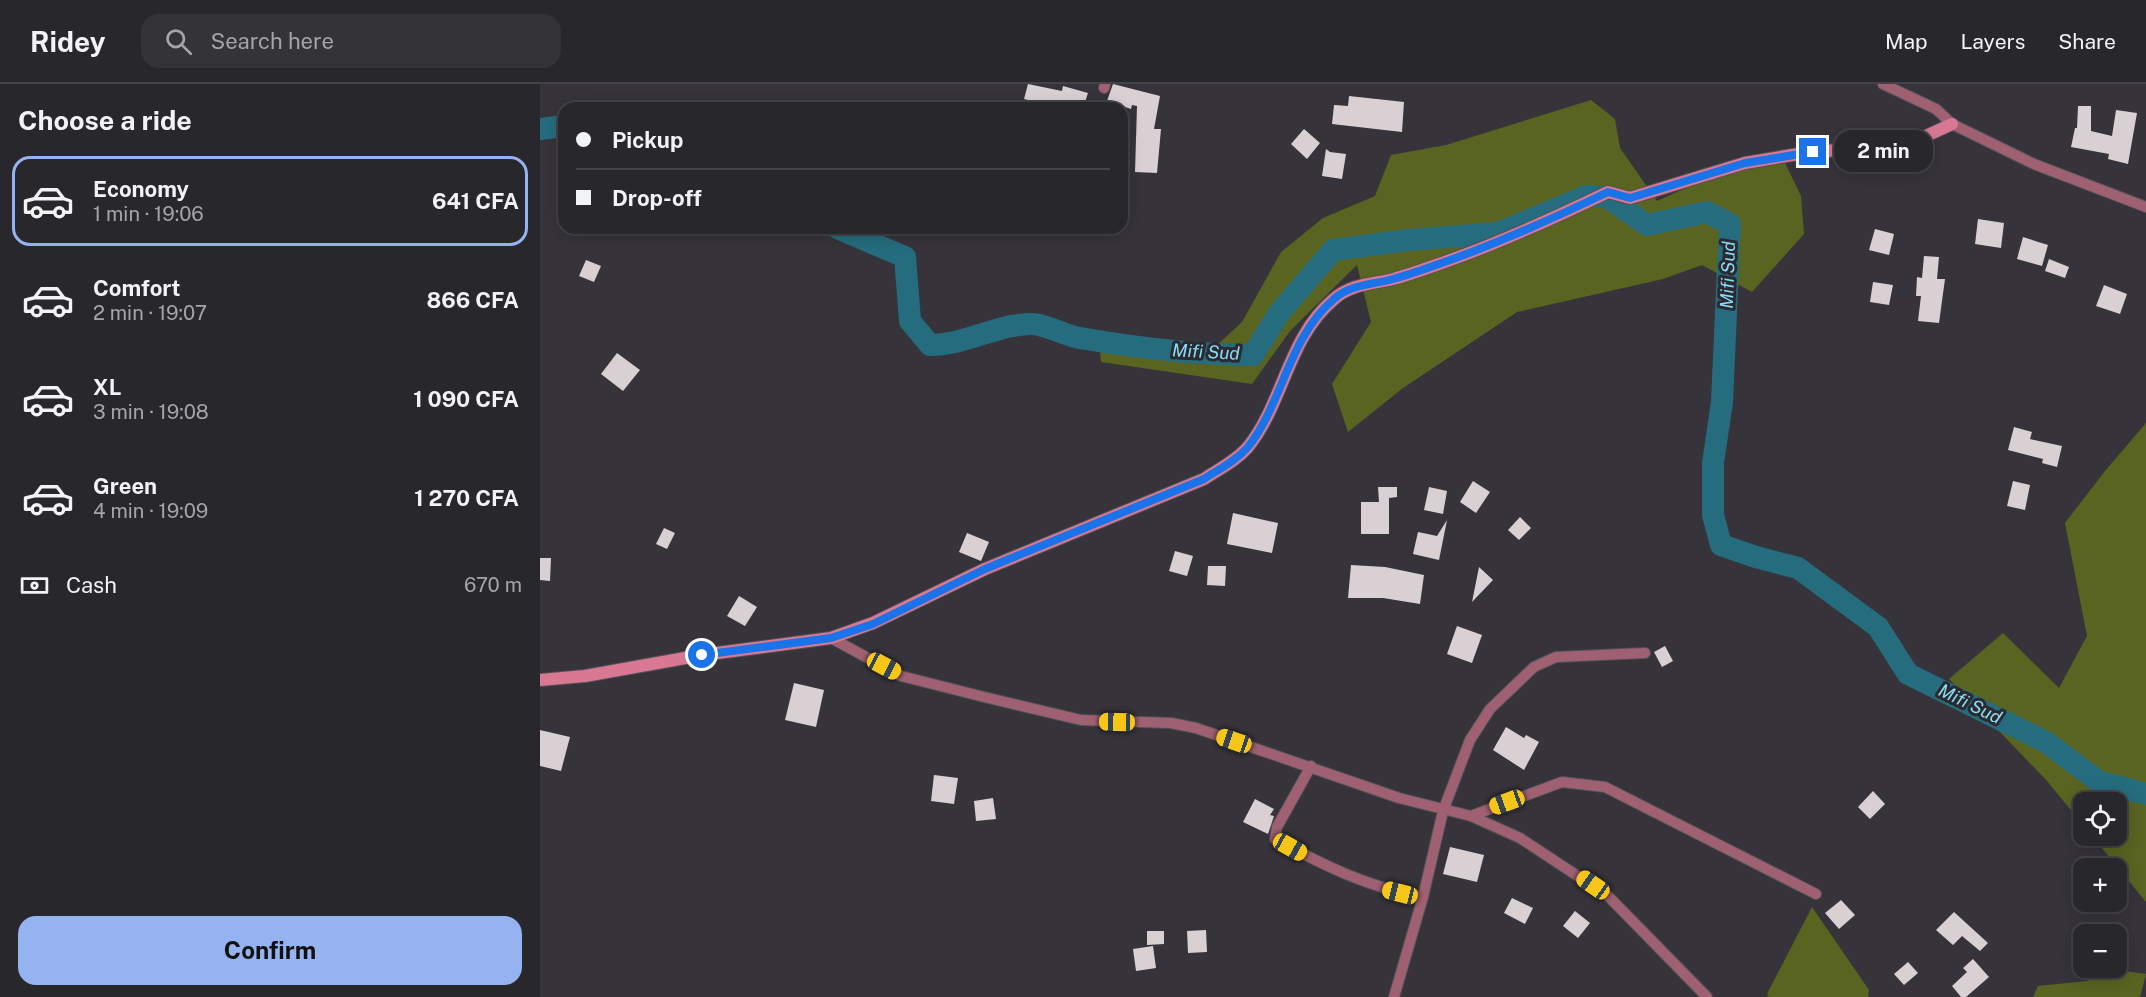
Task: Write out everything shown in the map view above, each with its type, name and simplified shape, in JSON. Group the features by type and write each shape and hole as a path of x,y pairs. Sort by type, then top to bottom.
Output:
{"street":[{"path":"1883,84 1936,109 1952,124 2044,168 2146,207"},
{"path":"540,680 585,676 702,655 831,638 873,624 985,569 1204,479 1233,461 1247,448 1260,429 1286,368 1318,313 1336,297 1355,287 1439,264 1539,224 1608,192 1630,198 1745,163 1915,141 1952,124"},
{"path":"831,638 901,676 1081,720 1171,723 1196,728 1399,798 1443,811 1471,816 1547,854 1608,896 1707,997"},
{"path":"1394,997 1423,897 1443,811 1470,740 1490,710 1534,667 1566,656 1645,653"},
{"path":"1311,766 1277,827 1275,839 1343,874 1380,888 1423,897"},
{"path":"1471,816 1562,782 1605,787 1816,894"}],"green space":[{"path":"1591,100 1615,119 1620,148 1657,201 1717,174 1785,163 1801,196 1804,234 1752,292 1702,265 1663,279 1517,312 1403,388 1348,432 1332,384 1371,322 1357,265 1290,331 1252,384 1101,362 1098,331 1214,348 1242,322 1281,252 1323,218 1375,196 1391,155 1446,145"},
{"path":"2146,423 2146,902 2127,879 2127,858 2110,858 2100,846 2127,846 2127,792 2073,792 2073,813 2048,782 1949,679 2003,633 2059,688 2087,636 2065,523"},
{"path":"1812,907 1869,990 1868,997 1769,997 1767,994"},
{"path":"2127,972 2146,974 2140,997 2033,997 2038,986 2087,981 2092,978 2127,978"}],"building":[{"path":"1028,84 1062,91 1063,86 1088,93 1085,102 1036,102 1024,99"},
{"path":"1113,84 1160,96 1154,129 1161,129 1157,173 1135,172 1137,106 1132,105 1131,109 1128,108 1128,102 1107,101"},
{"path":"1349,96 1404,102 1402,132 1332,124 1334,105 1348,106"},
{"path":"2078,106 2091,106 2091,131 2112,136 2116,110 2137,113 2128,164 2108,159 2109,154 2071,147 2075,128 2077,128"},
{"path":"1304,129 1320,143 1307,159 1291,144"},
{"path":"1326,149 1330,152 1346,154 1342,179 1322,176"},
{"path":"1978,219 2004,223 2001,248 1975,244"},
{"path":"1875,229 1894,234 1889,255 1869,250"},
{"path":"2023,237 2048,245 2042,266 2017,259"},
{"path":"1924,256 1939,257 1937,279 1945,279 1939,323 1918,321 1921,296 1916,296 1917,277 1922,278"},
{"path":"2049,259 2069,267 2065,278 2045,271"},
{"path":"586,260 601,266 594,282 579,276"},
{"path":"1873,282 1893,285 1889,305 1870,302"},
{"path":"2104,285 2127,294 2120,314 2096,306"},
{"path":"617,353 640,370 623,391 601,374"},
{"path":"2014,427 2032,432 2030,439 2062,446 2057,467 2042,463 2043,459 2008,450"},
{"path":"1473,481 1490,492 1476,513 1460,502"},
{"path":"2013,481 2030,485 2025,510 2007,506"},
{"path":"1378,487 1397,487 1397,497 1389,498 1389,534 1361,534 1361,502 1379,502"},
{"path":"1429,487 1447,491 1443,514 1424,510"},
{"path":"1233,513 1278,523 1272,553 1227,544"},
{"path":"1520,517 1531,528 1519,540 1508,530"},
{"path":"1447,520 1439,560 1413,554 1418,532 1437,536"},
{"path":"664,528 675,533 667,549 656,544"},
{"path":"967,533 989,542 981,561 959,552"},
{"path":"1175,551 1193,556 1187,576 1169,571"},
{"path":"540,558 551,558 550,581 540,580"},
{"path":"1351,565 1385,567 1424,575 1420,604 1383,598 1348,598"},
{"path":"1208,566 1226,566 1225,586 1207,585"},
{"path":"1479,567 1493,580 1472,602"},
{"path":"739,596 757,607 745,626 727,616"},
{"path":"1457,626 1482,635 1472,663 1447,654"},
{"path":"1665,646 1673,661 1662,667 1654,652"},
{"path":"794,683 824,690 816,727 785,720"},
{"path":"1506,727 1524,738 1526,735 1539,742 1524,770 1493,750"},
{"path":"540,730 570,737 561,771 540,766"},
{"path":"934,775 958,778 954,804 931,801"},
{"path":"1873,791 1885,804 1870,819 1858,807"},
{"path":"993,798 996,819 976,821 974,801"},
{"path":"1255,799 1274,809 1270,815 1274,816 1268,834 1243,822"},
{"path":"1450,847 1484,855 1477,882 1443,874"},
{"path":"1512,898 1533,908 1525,924 1504,913"},
{"path":"1841,900 1855,915 1839,929 1825,913"},
{"path":"1575,911 1590,923 1578,938 1563,926"},
{"path":"1954,912 1988,943 1980,951 1962,936 1953,945 1936,930"},
{"path":"1206,930 1207,952 1188,953 1187,931"},
{"path":"1147,931 1164,931 1164,944 1147,945"},
{"path":"1153,946 1156,968 1136,971 1133,949"},
{"path":"1973,959 1989,977 1966,997 1961,997 1952,986 1967,972 1963,968"},
{"path":"1908,962 1918,973 1904,985 1894,974"}],"waterway":[{"name":"Mifi Sud","path":"540,129 558,127"},
{"name":"Mifi Sud","path":"851,234 905,257 910,321 930,345 956,342 1006,327 1032,324 1074,337 1123,345 1188,352 1253,355 1279,313 1333,250 1409,240 1498,233 1587,196 1607,197 1647,225 1707,212 1730,224 1722,402 1713,463 1713,515 1721,545 1798,568 1878,627 1908,674 2046,742 2098,781 2146,794"}],"route":[{"path":"702,655 831,638 873,624 985,569 1204,479 1233,461 1247,448 1260,429 1286,368 1318,313 1336,297 1355,287 1439,264 1539,224 1608,192 1630,198 1745,163 1813,152"}]}
